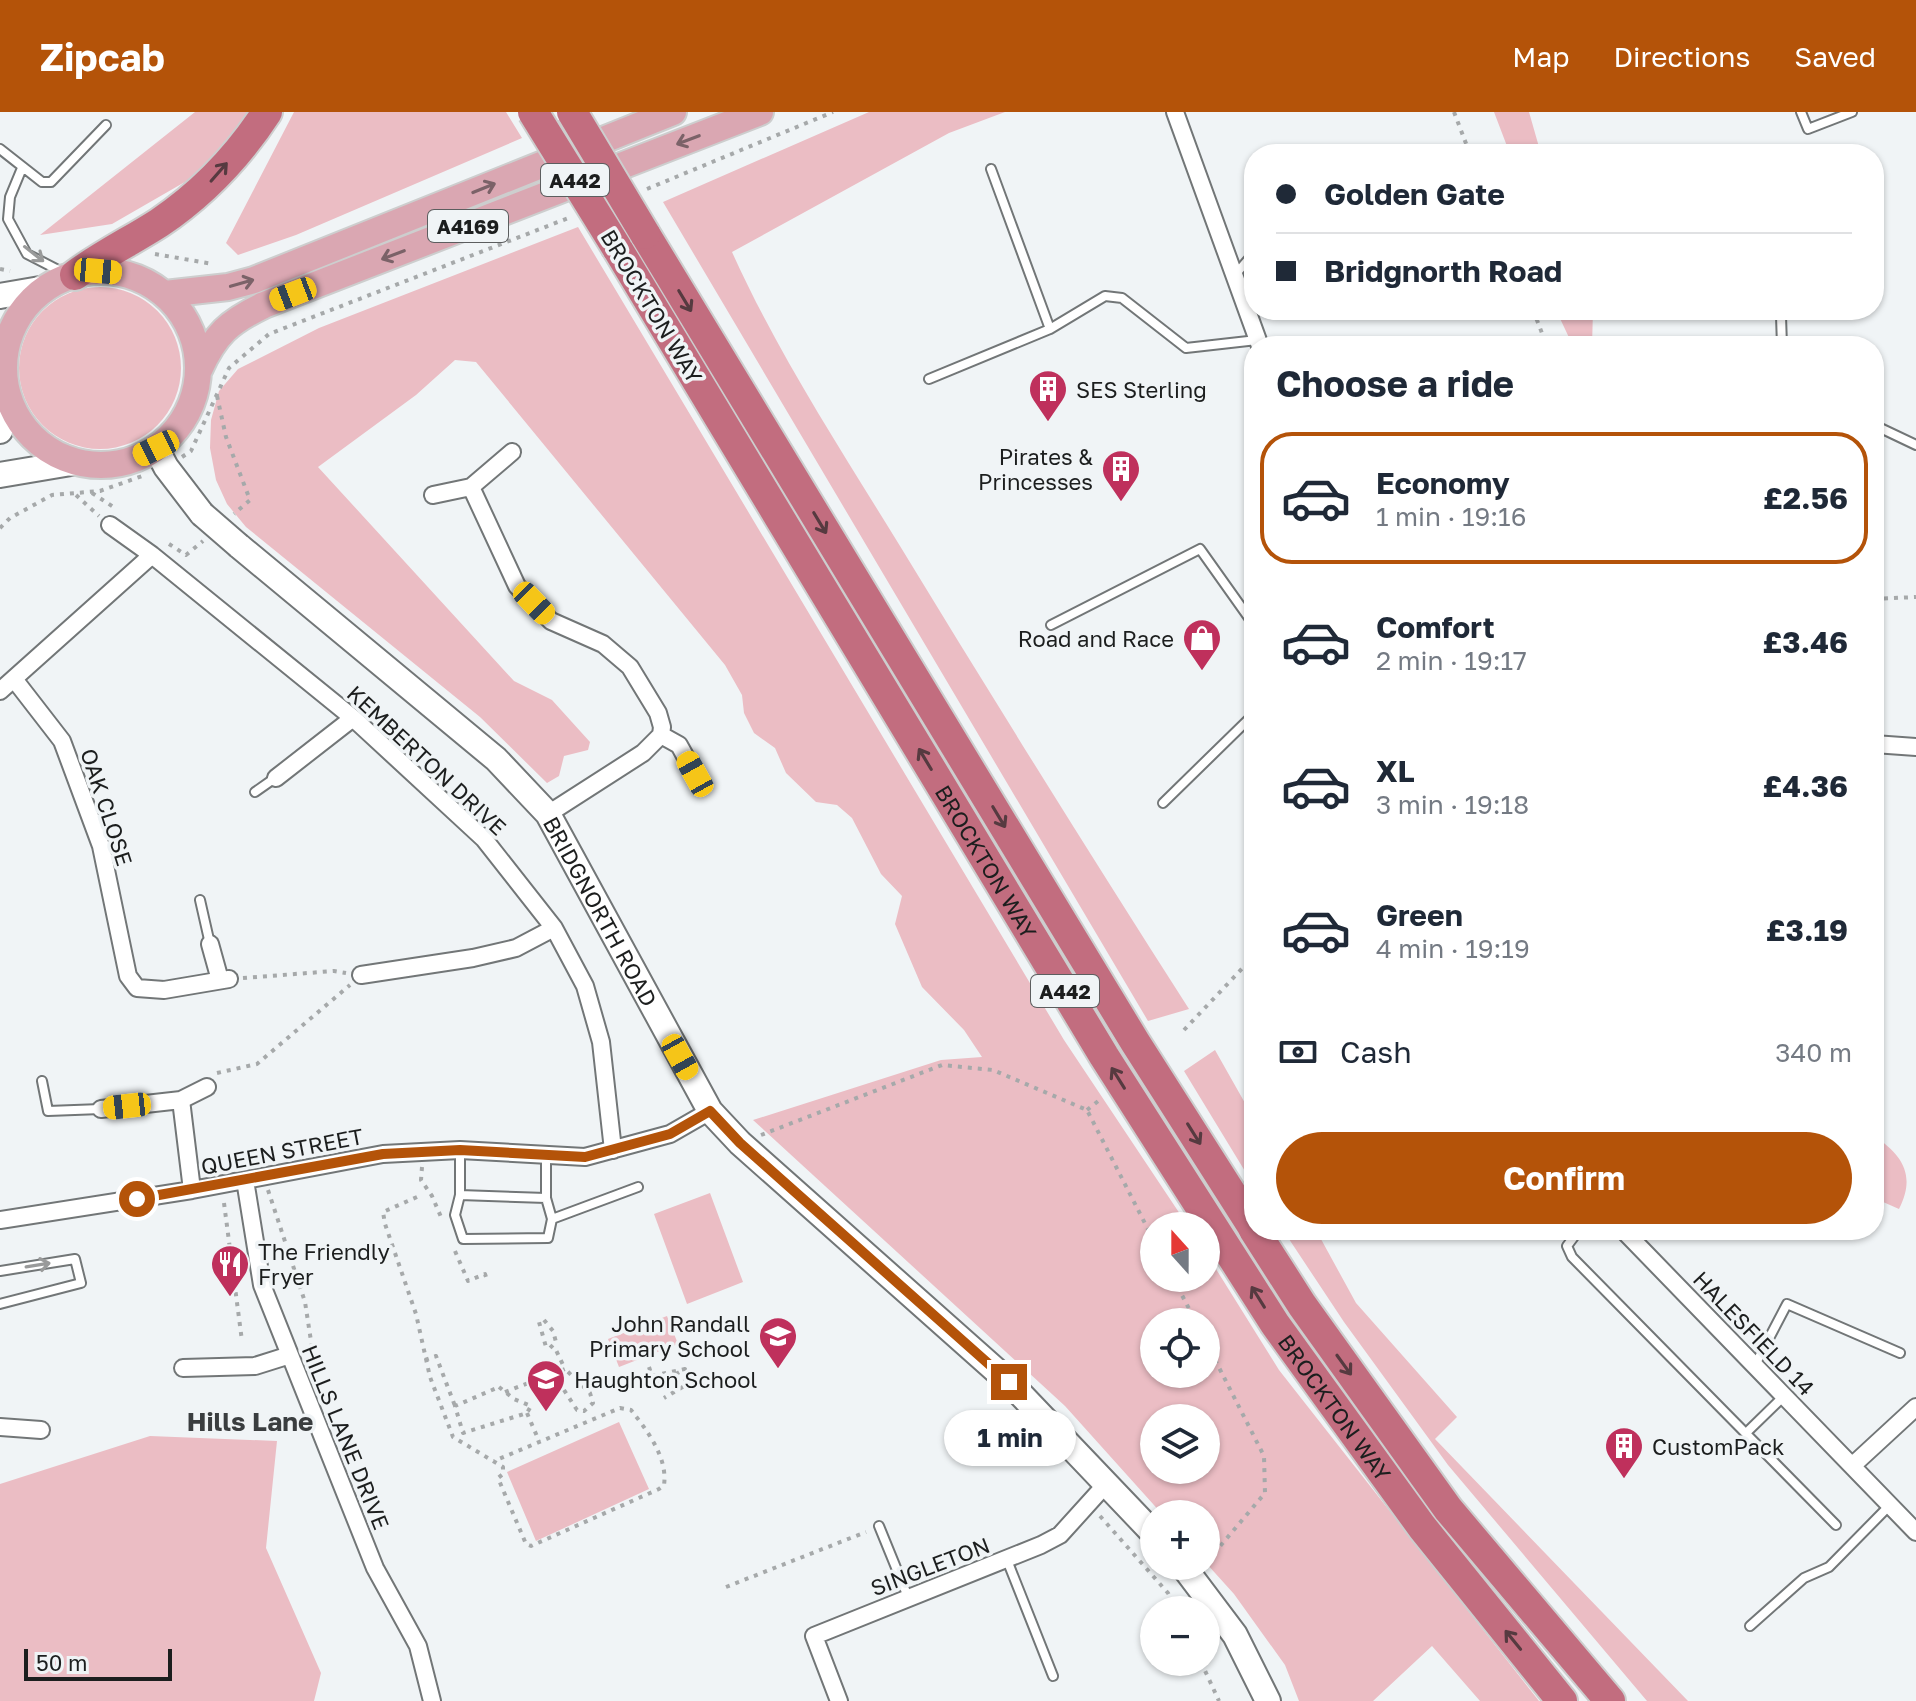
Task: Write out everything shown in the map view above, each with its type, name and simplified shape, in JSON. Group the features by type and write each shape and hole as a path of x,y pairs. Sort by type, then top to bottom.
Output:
{"highway":[{"path":"72,275 102,254 161,222 213,180 267,112"},
{"name":"BROCKTON WAY","path":"533,112 1104,1056 1275,1324 1422,1527 1562,1701"},
{"name":"BROCKTON WAY","path":"572,112 1135,1042 1244,1214"},
{"name":"BROCKTON WAY","path":"1260,1240 1302,1305 1448,1509 1610,1701"}],"main road":[{"name":"A4169","path":"165,294 228,287 254,280 673,112"},
{"name":"A4169","path":"199,370 221,331 264,305 760,112"},
{"path":"98,271 122,273 145,281 165,294 190,328 197,349 199,370 196,389 182,422 161,458 104,465 77,462 54,453 34,439 18,419 8,397 2,358 10,333 25,308 46,288 72,275 98,271"}],"street":[{"path":"1175,112 1244,303"},
{"path":"0,296 46,288"},
{"path":"0,431 8,397"},
{"path":"433,495 471,487 512,452"},
{"name":"BRIDGNORTH ROAD","path":"161,458 202,514 496,759 548,814 710,1111 740,1143 1009,1382 1140,1519"},
{"path":"0,475 77,462"},
{"path":"471,487 517,586 551,621 603,644 630,667 658,713 662,727 661,735 643,753 548,814"},
{"name":"KEMBERTON DRIVE","path":"110,525 152,555 353,718 484,839 554,928 585,986 601,1042 613,1150"},
{"path":"0,691 152,555"},
{"name":"OAK CLOSE","path":"14,679 62,741 101,846 128,976 137,988 164,990 224,980"},
{"path":"276,778 353,718"},
{"path":"661,735 679,745 695,774"},
{"path":"1884,745 1916,747"},
{"path":"361,975 473,958 516,948 554,928"},
{"path":"210,944 224,980"},
{"path":"101,1109 181,1100 207,1087"},
{"path":"181,1100 192,1190"},
{"name":"QUEEN STREET","path":"0,1220 192,1190 383,1154 460,1150 585,1157 670,1134 710,1111"},
{"name":"HILLS LANE DRIVE","path":"245,1180 262,1285 375,1568 418,1646 432,1701"},
{"name":"HALESFIELD 14","path":"1633,1240 1916,1532"},
{"path":"183,1368 255,1366 290,1355"},
{"path":"1852,1466 1916,1407"},
{"path":"0,1427 41,1430"},
{"name":"SINGLETON","path":"839,1701 814,1636 1007,1560 1060,1535 1107,1483"},
{"path":"1194,1580 1235,1635 1268,1701"}],"lane":[{"path":"1801,112 1808,129 1852,112"},
{"path":"0,149 42,182 51,182 106,125"},
{"path":"22,168 10,197 8,219 27,254 72,275"},
{"path":"991,169 1050,329"},
{"path":"1234,276 1244,264"},
{"path":"929,379 1050,329 1105,296 1122,298 1186,348 1244,344"},
{"path":"1884,430 1916,445"},
{"path":"1051,625 1200,549 1244,611"},
{"path":"1163,803 1244,724"},
{"path":"255,792 276,778"},
{"path":"200,900 210,944"},
{"path":"42,1081 48,1111 101,1109"},
{"path":"460,1150 460,1195 455,1215 463,1239 548,1238 552,1219 546,1198 546,1156"},
{"path":"552,1219 638,1187"},
{"path":"460,1195 546,1198"},
{"path":"1572,1240 1567,1246 1572,1257 1836,1525"},
{"path":"0,1271 75,1259 81,1283 0,1304"},
{"path":"1755,1366 1787,1304 1900,1353"},
{"path":"1746,1433 1784,1396"},
{"path":"1750,1626 1804,1578 1829,1567 1890,1505"},
{"path":"879,1526 908,1597"},
{"path":"1007,1560 1053,1676"}],"path":[{"path":"646,189 833,112"},
{"path":"1454,112 1466,144"},
{"path":"0,528 10,518 52,495 100,491 161,458 191,451 229,368 269,334 575,216"},
{"path":"132,238 144,251 219,265"},
{"path":"74,493 110,525"},
{"path":"1884,599 1916,597"},
{"path":"1184,1030 1244,967"},
{"path":"224,980 334,971 361,975"},
{"path":"207,1087 212,1074 257,1064 361,975"},
{"path":"740,1143 942,1065 993,1070 1087,1110 1140,1214"},
{"path":"1087,1110 1102,1098"},
{"path":"403,1154 422,1163 421,1180 432,1196"},
{"path":"267,1188 305,1302 315,1371"},
{"path":"417,1197 383,1212 416,1314 425,1360 453,1437 503,1467 503,1474 498,1478 526,1544 531,1546 664,1485 663,1466 649,1433 631,1410 620,1408 494,1461"},
{"path":"224,1203 242,1341"},
{"path":"554,1346 546,1347 539,1322 544,1320 553,1331 554,1346 565,1369 590,1393 593,1403 584,1411 577,1410 564,1390"},
{"path":"425,1360 436,1356 463,1433 527,1413 531,1406 514,1399 499,1387 455,1406"},
{"path":"649,1367 652,1376 685,1369 659,1384 660,1387 691,1379 691,1382 664,1398"},
{"path":"505,1392 565,1369"},
{"path":"1220,1370 1264,1456 1265,1493 1220,1546"},
{"path":"558,1372 564,1380"},
{"path":"527,1413 539,1441"},
{"path":"1089,1503 1169,1596"},
{"path":"726,1587 879,1526"},
{"path":"1207,1676 1219,1701"}],"shaded area":[{"path":"195,112 249,112 197,175 112,224 40,235"},
{"path":"294,112 506,112 522,138 296,235 238,255 226,243"},
{"path":"869,112 1005,112 949,133 732,252 769,327 833,438 1189,1009 1148,1021 663,202"},
{"path":"1494,112 1529,112 1538,144 1506,144"},
{"path":"578,227 1064,1040 1179,1212 1140,1212 1140,1292 1220,1292 1220,1275 1279,1370 1539,1701 1480,1701 1432,1646 1373,1701 1299,1701 1285,1665 1220,1578 1220,1500 1149,1500 1065,1406 753,1120 941,1060 982,1057 964,1030 922,987 895,924 902,896 881,874 852,818 837,805 816,802 786,773 775,748 754,733 744,713 742,695 725,665 476,362 455,360 416,395 318,467 514,681 552,700 590,742 588,750 564,756 559,776 547,783 480,717 246,527 227,504 216,480 210,448 211,420 219,391 238,369 319,328"},
{"path":"100,287 131,293 157,311 175,337 181,368 175,399 157,425 131,443 100,449 69,443 43,425 25,399 19,368 25,337 43,311 69,293"},
{"path":"1561,320 1593,320 1592,336 1568,336"},
{"path":"1215,1050 1244,1101 1244,1170 1184,1071"},
{"path":"1884,1143 1904,1167 1906,1186 1899,1209 1884,1202"},
{"path":"710,1193 743,1282 687,1304 654,1214"},
{"path":"1290,1240 1321,1240 1356,1303 1457,1417 1435,1439 1688,1701 1647,1701 1448,1465 1344,1322"},
{"path":"667,1316 678,1344 619,1367 608,1339"},
{"path":"619,1422 649,1489 536,1541 507,1472"},
{"path":"150,1436 277,1441 266,1548 321,1673 314,1701 0,1701 0,1484"}],"place":[{"name":"SES Sterling","path":"1048,423"},
{"name":"Pirates & Princesses","path":"1121,503"},
{"name":"Road and Race","path":"1202,672"},
{"name":"The Friendly Fryer","path":"230,1298"},
{"name":"John Randall Primary School","path":"778,1370"},
{"name":"Haughton School","path":"546,1413"},
{"name":"CustomPack","path":"1624,1480"}],"district":[{"name":"Hills Lane","path":"250,1421"}],"route":[{"path":"137,1199 383,1154 460,1150 585,1157 670,1134 710,1111 740,1143 1009,1382"}]}
